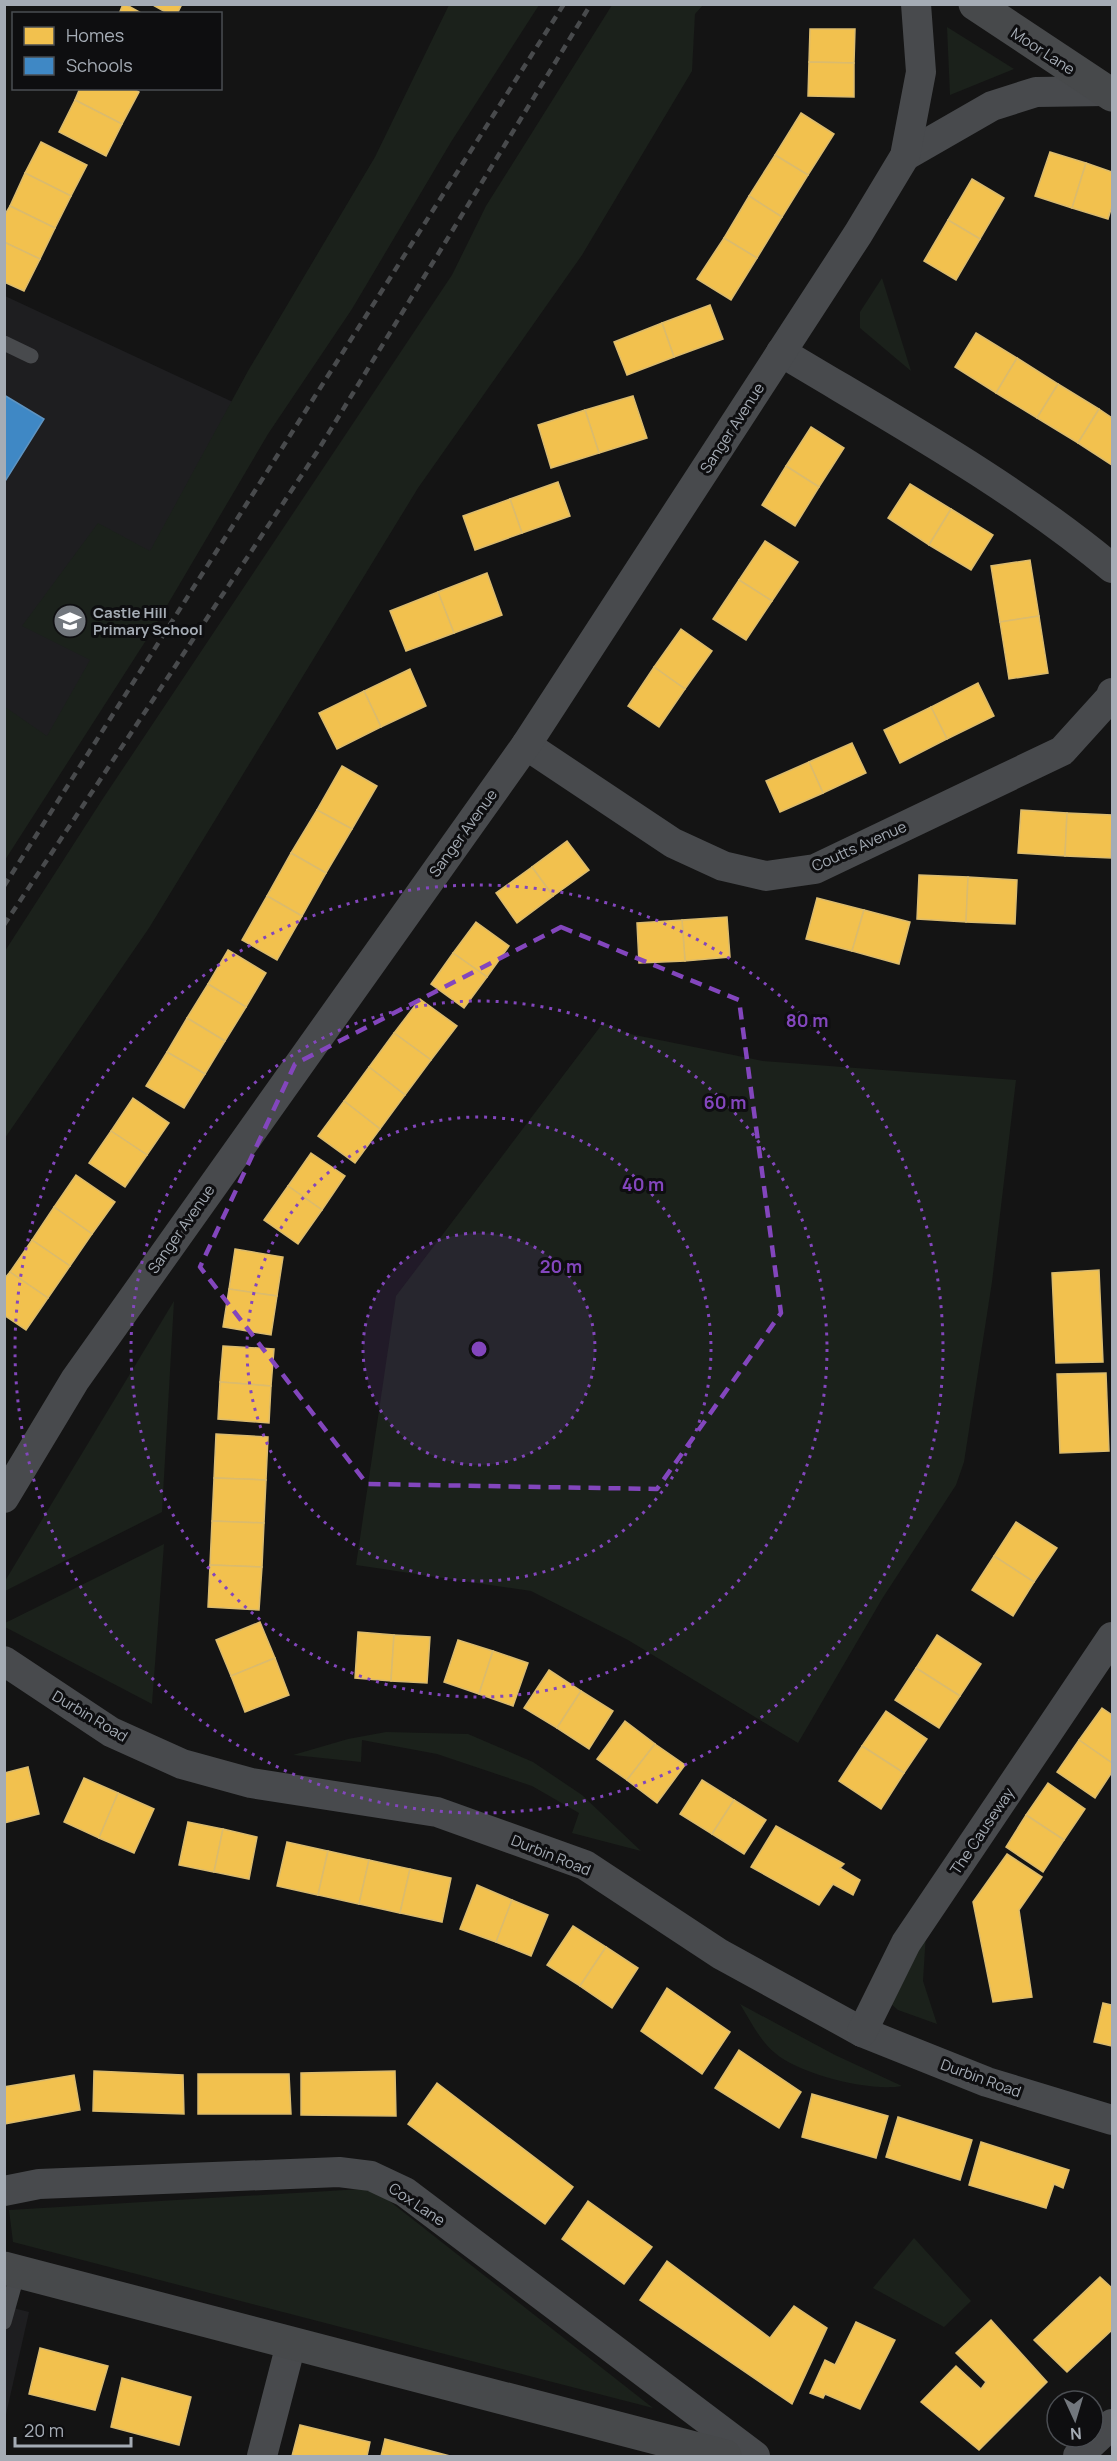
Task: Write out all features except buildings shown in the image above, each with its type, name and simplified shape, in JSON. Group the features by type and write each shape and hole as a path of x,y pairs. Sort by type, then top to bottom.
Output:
{"street":[{"name":"Sanger Avenue","path":"4,1498 75,1380 526,745 905,156 921,72 916,4"},
{"name":"Moor Lane","path":"991,10 1109,93"},
{"name":"Sanger Avenue","path":"905,156 992,106 1036,92 1109,93"},
{"path":"781,352 960,459 1070,534 1113,568"},
{"name":"Coutts Avenue","path":"526,745 673,843 723,866 766,876 815,869 1062,751 1113,693"},
{"name":"The Causeway","path":"862,2032 906,1943 1113,1637"},
{"name":"Durbin Road","path":"4,1662 111,1732 182,1764 251,1784 438,1812 585,1866 720,1954 862,2032 987,2082 1113,2120"},
{"name":"Cox Lane","path":"4,2191 39,2184 173,2177 339,2172 371,2176 405,2192 755,2457"},
{"path":"11,2270 725,2457"},
{"path":"262,2457 291,2344"},
{"path":"1078,2457 1113,2424"}],"lane":[{"path":"4,343 31,356"},
{"path":"4,2322 11,2270"}],"highlighted area":[{"path":"561,927 739,1000 781,1313 657,1489 367,1484 200,1267 295,1064"}],"shaded area":[{"path":"449,5 539,5 451,142 352,309 268,434 152,631 5,860 5,707 47,736 90,660 22,626 98,523 150,551 248,371 375,157"},
{"path":"612,5 703,5 695,14 692,71 582,255 418,488 149,928 5,1138 5,951 102,800 452,275 486,206"},
{"path":"947,27 1014,69 950,95"},
{"path":"882,278 911,371 860,328 860,312"},
{"name":"Castle Hill Primary School","path":"5,296 265,417 5,826"},
{"path":"603,1023 630,1034 763,1061 1016,1080 992,1282 964,1462 956,1485 882,1599 798,1743 628,1640 531,1591 356,1565 396,1296"},
{"path":"174,1301 162,1512 5,1591 5,1581"},
{"path":"164,1544 152,1704 5,1627 5,1623"},
{"path":"386,1732 468,1734 533,1762 582,1795 641,1851 572,1833 579,1813 532,1786 437,1754 362,1740 361,1762 293,1755 348,1739"},
{"path":"926,1933 923,1981 937,2024 898,2010 890,2003"},
{"path":"740,2004 835,2055 902,2086 854,2084 817,2074 786,2061 765,2043"},
{"path":"362,2189 383,2196 653,2408 13,2242 9,2210"},
{"path":"914,2238 971,2301 944,2327 873,2288"},
{"path":"5,2306 29,2312 5,2419"}],"railway":[{"path":"4,886 564,4"},
{"path":"4,925 317,452 591,4"}],"place":[{"name":"Castle Hill Primary School","path":"70,621"}]}
